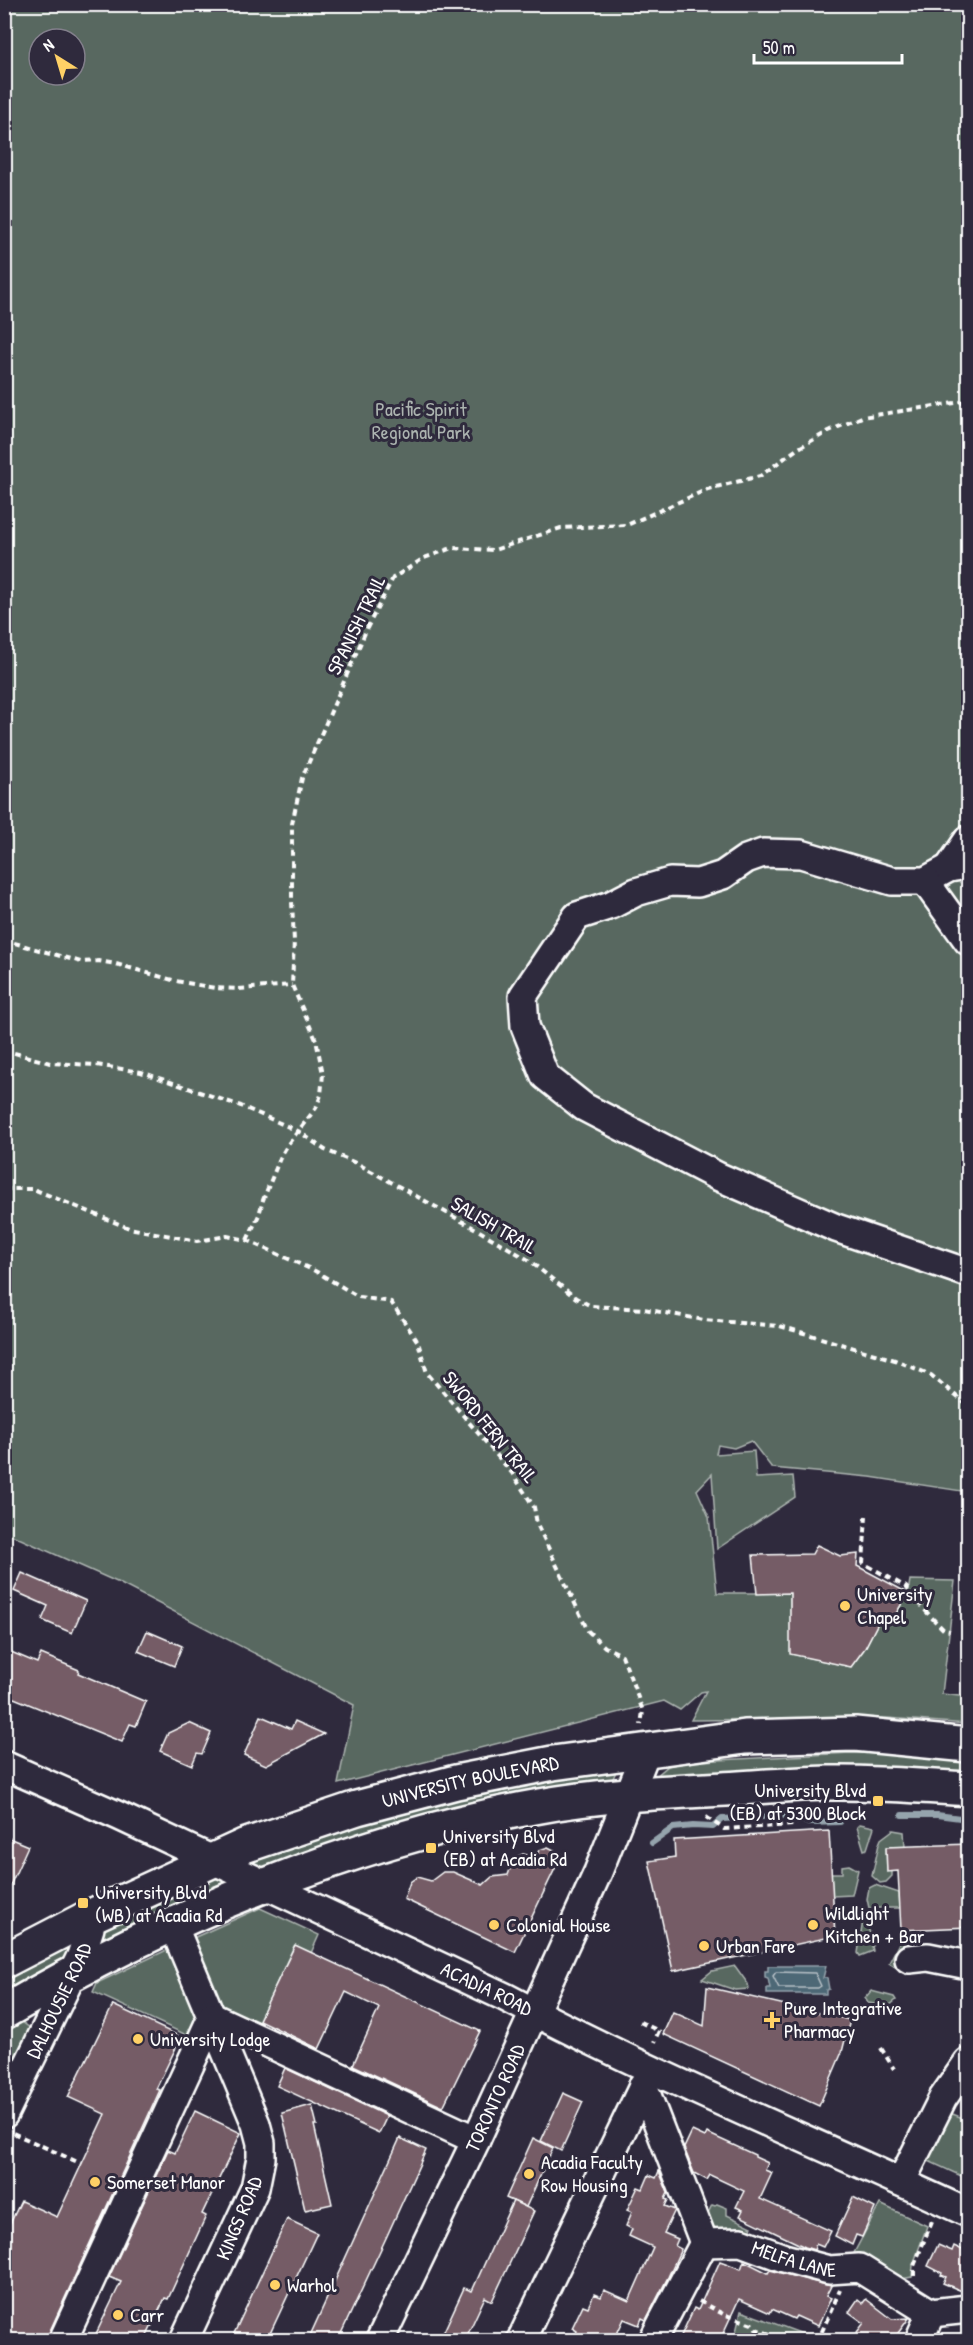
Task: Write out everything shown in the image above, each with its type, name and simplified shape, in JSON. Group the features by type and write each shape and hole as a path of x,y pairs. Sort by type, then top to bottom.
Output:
{"main road":[{"name":"UNIVERSITY BOULEVARD","path":"4,1961 89,1917 213,1859 308,1824 406,1794 505,1772 602,1756 643,1741 855,1734 969,1745"},
{"name":"UNIVERSITY BOULEVARD","path":"4,2012 74,1972 172,1925 357,1852 447,1825 541,1806 630,1794 828,1783 969,1789"}],"street":[{"path":"969,840 959,867 925,881 892,881 801,854 763,853 746,859 723,875 698,883 670,882 636,892 611,905 577,916 523,996 525,1026 545,1076 584,1107 717,1176 814,1218 969,1273"},
{"path":"925,881 969,941"},
{"name":"TORONTO ROAD","path":"380,2340 476,2140 598,1872 630,1794 643,1741"},
{"name":"ACADIA ROAD","path":"4,1765 213,1859 534,2012 647,2078 901,2182 969,2213"},
{"name":"DALHOUSIE ROAD","path":"4,2114 74,1972 90,1928 89,1917"},
{"name":"KINGS ROAD","path":"172,1925 256,2124 261,2143 261,2158 255,2188 184,2340"},
{"path":"909,1959 928,1957 969,1965"},
{"path":"63,2340 212,2017 476,2140"},
{"path":"901,2182 943,2098 969,2062"},
{"path":"647,2078 670,2152 704,2243 653,2340"},
{"path":"521,2340 647,2078"},
{"name":"MELFA LANE","path":"704,2243 741,2241 784,2258 829,2270 843,2267 858,2268 922,2307"},
{"path":"919,2340 922,2307 969,2309"}],"path":[{"name":"SPANISH TRAIL","path":"246,1240 259,1215 280,1158 316,1108 321,1095 323,1074 316,1040 292,985 294,941 292,824 302,778 368,626 393,578 434,554 452,548 495,549 555,530 617,526 636,522 668,505 708,489 759,476 797,449 829,431 862,417 969,400"},
{"path":"4,940 81,962 99,961 116,964 176,981 215,988 239,989 292,985"},
{"name":"SALISH TRAIL","path":"4,1050 51,1063 96,1065 141,1072 241,1106 298,1131 326,1150 358,1164 526,1259 576,1298 591,1306 644,1309 704,1320 780,1326 895,1360 931,1375 969,1406"},
{"name":"SWORD FERN TRAIL","path":"4,1189 33,1189 136,1229 197,1241 227,1236 246,1240 315,1271 359,1298 391,1302 418,1342 427,1373 512,1473 534,1507 537,1524 588,1631 605,1647 622,1655 643,1711 643,1741"},
{"path":"866,1516 862,1563 906,1587 930,1616 944,1630 950,1631"},
{"path":"713,1821 724,1829 795,1825 811,1810"},
{"path":"640,2022 659,2031 654,2042"},
{"path":"881,2048 894,2069"},
{"path":"4,2129 82,2164"},
{"path":"922,2307 914,2266 932,2221"},
{"path":"815,2340 820,2336 839,2293 843,2267"},
{"path":"679,2292 723,2314 752,2324 756,2329 787,2340"},
{"path":"750,2340 756,2329"}],"green space":[{"name":"Pacific Spirit Regional Park","path":"5,5 968,5 968,1492 870,1477 772,1468 751,1441 734,1448 718,1445 716,1454 754,1451 756,1478 793,1476 795,1497 717,1549 712,1474 697,1490 709,1517 717,1593 790,1593 791,1654 851,1667 865,1648 880,1619 908,1593 910,1580 955,1581 942,1694 968,1697 968,1724 887,1718 691,1720 706,1691 701,1692 680,1710 664,1701 338,1784 354,1705 117,1582 5,1532"},
{"path":"850,1753 968,1754 968,1772 911,1770 655,1777 668,1766 681,1762"},
{"path":"618,1767 610,1785 270,1875 250,1867 244,1858 338,1821"},
{"path":"860,1824 874,1827 867,1849 864,1850 857,1827"},
{"path":"893,1830 904,1832 905,1847 886,1848 887,1871 892,1871 892,1876 886,1882 880,1883 872,1876 879,1844 881,1839"},
{"path":"849,1865 858,1870 852,1895 832,1896 831,1873 842,1873 842,1866"},
{"path":"205,1871 221,1876 229,1888 103,1945 100,1941 111,1913"},
{"path":"875,1885 899,1893 900,1908 869,1908 867,1899 869,1888"},
{"path":"260,1908 319,1935 311,1953 294,1946 255,2029 224,2013 191,1939"},
{"path":"865,1919 874,1945 872,1946 873,1951 860,1956 858,1953"},
{"path":"904,1941 906,1974 889,1963 899,1943"},
{"path":"73,1943 69,1959 5,2004 5,1969"},
{"path":"171,1948 203,2012 193,2038 93,1992 97,1983"},
{"path":"735,1966 749,1989 735,1990 702,1979 712,1971"},
{"path":"871,1991 894,1997 896,2000 889,2006 868,2003 865,1998"},
{"path":"19,2020 30,2028 31,2035 5,2100 5,2024"},
{"path":"950,2113 968,2120 968,2179 926,2160"},
{"path":"717,2204 727,2208 727,2215 752,2227 748,2234 737,2228 735,2232 724,2228 720,2234 703,2223 712,2205"},
{"path":"880,2204 927,2226 913,2265 912,2277 901,2279 861,2261 854,2253"},
{"path":"741,2311 819,2340 734,2340"}],"water":[{"path":"768,1966 826,1966 823,1978 827,1978 829,1989 826,1990 826,1994 767,1994 767,1988 770,1988 765,1971 768,1971"}],"building":[{"name":"University Chapel","path":"817,1545 840,1556 858,1554 857,1566 908,1593 890,1624 880,1619 865,1648 851,1667 790,1654 790,1593 757,1594 753,1555 812,1554"},
{"path":"22,1573 86,1601 72,1633 42,1620 48,1606 14,1591"},
{"path":"147,1631 182,1646 174,1666 138,1651"},
{"path":"4,1649 37,1663 41,1654 79,1670 78,1673 146,1702 136,1726 130,1724 122,1742 4,1694"},
{"path":"261,1716 291,1729 295,1721 324,1734 266,1765 244,1755"},
{"path":"189,1723 211,1733 202,1754 197,1753 192,1765 160,1751 168,1733"},
{"path":"829,1831 835,1936 673,1971 649,1861 675,1857 674,1840"},
{"path":"4,1836 28,1846 4,1899"},
{"path":"969,1844 969,1927 901,1930 898,1871 887,1872 886,1847"},
{"name":"Colonial House","path":"548,1847 562,1854 515,1952 404,1899 410,1882 417,1877 431,1881 443,1872 453,1872 483,1885 492,1877 508,1875 514,1858 523,1854 536,1857 539,1850"},
{"path":"295,1945 480,2031 443,2107 353,2065 379,2008 346,1992 319,2049 259,2020"},
{"path":"707,1987 850,2020 842,2052 819,2106 663,2034 673,2012 704,2026"},
{"path":"113,2005 181,2037 156,2089 160,2090 47,2340 4,2340 4,2236 21,2201 57,2217 105,2114 68,2097"},
{"path":"285,2068 387,2116 379,2133 277,2086"},
{"path":"563,2093 583,2102 561,2151 541,2141"},
{"path":"312,2105 317,2125 314,2125 332,2204 305,2210 282,2113"},
{"path":"195,2111 241,2133 202,2214 206,2216 168,2299 165,2298 145,2340 93,2340 121,2282 109,2277 168,2150 175,2153"},
{"path":"692,2131 705,2137 707,2133 768,2163 765,2170 772,2173 760,2199 831,2231 823,2247 816,2244 814,2250 805,2247 740,2216 743,2210 736,2207 744,2191 710,2175 707,2180 694,2173 684,2148"},
{"path":"400,2138 426,2150 386,2238 338,2340 308,2340"},
{"path":"533,2138 553,2148 526,2207 506,2198"},
{"path":"659,2171 668,2193 665,2206 675,2210 664,2233 678,2239 675,2246 681,2249 668,2277 646,2320 642,2318 639,2325 624,2319 614,2340 573,2340 577,2331 572,2328 583,2305 588,2307 594,2294 601,2297 604,2290 629,2301 653,2247 629,2236 632,2229 626,2226 632,2212 627,2210 638,2187 643,2189 649,2175 656,2178"},
{"path":"853,2197 875,2208 862,2237 856,2235 852,2245 835,2236"},
{"path":"513,2201 534,2211 492,2301 485,2297 465,2340 440,2340 464,2288 472,2291"},
{"name":"Warhol","path":"287,2219 317,2233 267,2340 231,2340"},
{"path":"938,2245 952,2251 954,2246 969,2253 969,2294 943,2283 946,2277 928,2266"},
{"path":"720,2261 741,2269 744,2261 768,2273 770,2270 831,2286 826,2296 831,2298 818,2326 772,2309 770,2313 739,2299 720,2340 679,2340 694,2308 698,2310"},
{"path":"858,2299 863,2303 866,2299 892,2319 909,2318 893,2340 851,2340 864,2323 849,2312"}],"waterway":[{"path":"652,1843 673,1828 713,1827 722,1819 793,1815 809,1823 840,1822"},
{"path":"902,1815 937,1815 968,1819"}],"place":[{"name":"University Chapel","path":"845,1606"},
{"name":"University Blvd (EB) at 5300 Block","path":"878,1801"},
{"name":"University Blvd (EB) at Acadia Rd","path":"431,1848"},
{"name":"University Blvd (WB) at Acadia Rd","path":"83,1903"},
{"name":"Colonial House","path":"494,1925"},
{"name":"Wildlight Kitchen + Bar","path":"813,1925"},
{"name":"Urban Fare","path":"704,1946"},
{"name":"Pure Integrative Pharmacy","path":"772,2020"},
{"name":"University Lodge","path":"138,2039"},
{"name":"Acadia Faculty Row Housing","path":"529,2174"},
{"name":"Somerset Manor","path":"95,2182"},
{"name":"Warhol","path":"275,2285"},
{"name":"Carr","path":"118,2315"}]}
